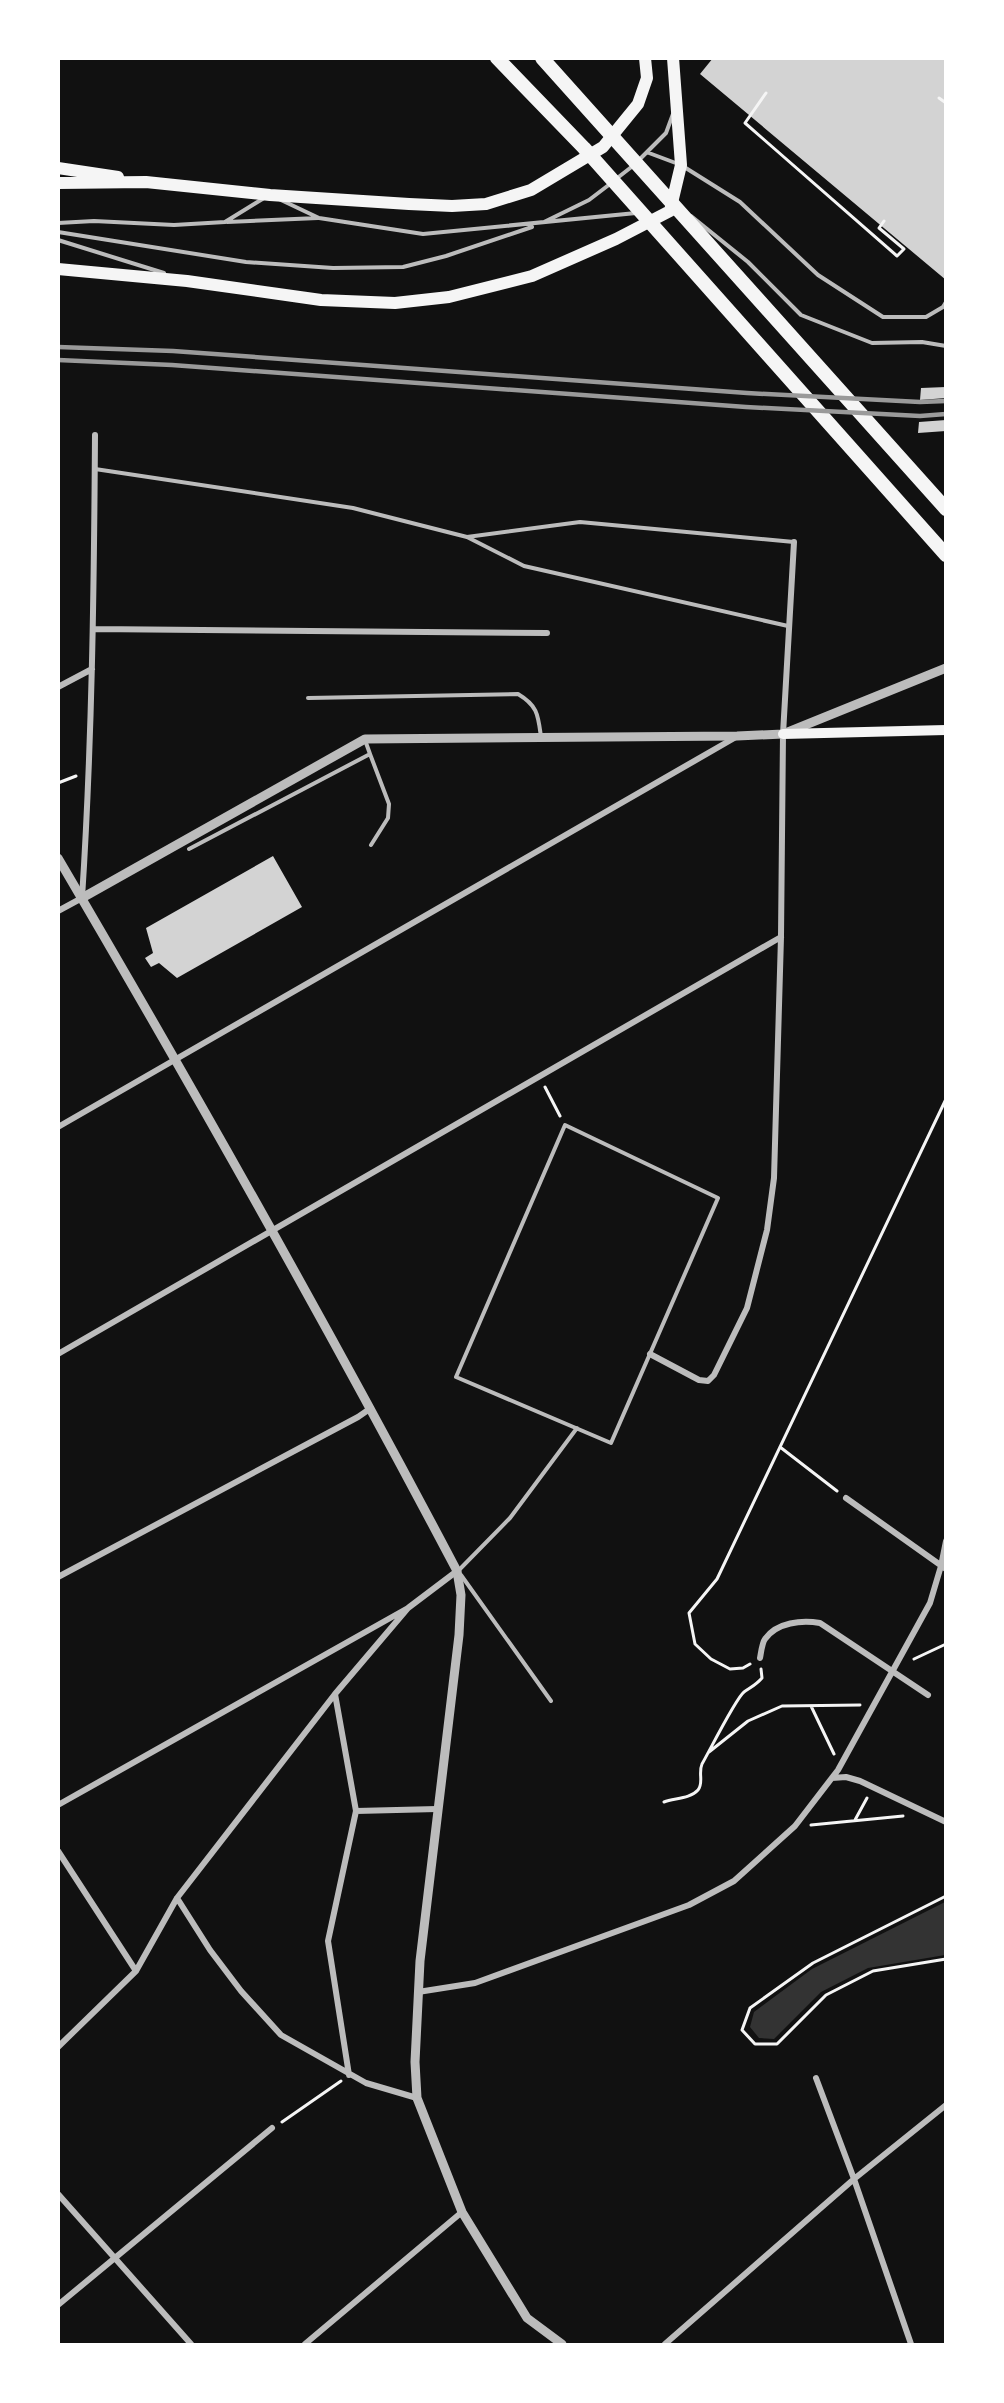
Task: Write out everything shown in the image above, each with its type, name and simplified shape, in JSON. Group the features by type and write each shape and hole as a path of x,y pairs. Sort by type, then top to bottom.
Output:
{"highway":[{"path":"497,58 592,156 945,555"},
{"path":"542,58 945,508"},
{"path":"58,168 146,182 270,195 452,206 486,204 531,190 603,147 638,104 646,78 645,58"},
{"path":"58,269 187,281 321,300 395,303 449,297 532,276 616,240 664,212 681,165 673,58"},
{"path":"58,183 146,182"}],"main road":[{"path":"489,58 514,76"},
{"path":"783,734 945,730"}],"street":[{"path":"82,898 90,770 94,629 95,435"},
{"path":"650,1354 699,1380 708,1381 714,1375 747,1308 767,1230 774,1178 781,937 783,734 794,543"},
{"path":"94,629 548,633"},
{"path":"58,911 364,739 783,734 945,668"},
{"path":"58,687 92,669"},
{"path":"58,1128 736,736"},
{"path":"58,858 272,1231 371,1408 458,1571 461,1595 459,1635 437,1809 418,1992 415,2062 417,2098 462,2212 527,2318 562,2344"},
{"path":"58,1354 781,937"},
{"path":"58,1577 371,1408"},
{"path":"846,1498 943,1568"},
{"path":"418,1992 475,1983 689,1905 734,1881 795,1826 840,1767 930,1603 943,1568 945,1541"},
{"path":"58,1805 408,1608 458,1571"},
{"path":"58,2047 136,1971 177,1898 335,1694 408,1608"},
{"path":"760,1658 765,1639 783,1625 806,1620 820,1623 928,1695"},
{"path":"335,1694 356,1810 328,1941 350,2075"},
{"path":"832,1778 846,1778 874,1787 945,1822"},
{"path":"356,1810 437,1809"},
{"path":"58,1851 136,1971"},
{"path":"177,1898 210,1950 241,1991 281,2035 366,2083 417,2098"},
{"path":"816,2079 854,2179 911,2344"},
{"path":"665,2344 854,2179 945,2105"},
{"path":"58,2305 272,2128"},
{"path":"58,2194 191,2344"},
{"path":"304,2344 462,2212"}],"lane":[{"path":"58,232 246,261 333,268 403,267 446,256 540,224 589,200 649,153 666,134 677,102"},
{"path":"649,153 681,165 740,202 818,275 883,317 926,317 943,307 945,302"},
{"path":"225,222 270,195 319,218"},
{"path":"664,212 680,211 693,217 748,262 801,315 872,343 922,342 945,346"},
{"path":"58,223 94,221 174,225 319,218 423,234 540,224 597,216 649,213"},
{"path":"58,240 187,281"},
{"path":"95,469 353,508 467,537 524,566 788,626"},
{"path":"467,537 580,522 794,543"},
{"path":"308,698 518,694 531,702 537,715 541,738"},
{"path":"364,739 389,804 388,818 371,845"},
{"path":"189,849 370,754"},
{"path":"565,1125 718,1198 650,1354 613,1441 608,1443 456,1377 565,1125"},
{"path":"552,1701 458,1571 510,1518 577,1428"}],"path":[{"path":"766,93 745,123 897,256 903,249 879,228 884,221"},
{"path":"939,98 945,103"},
{"path":"58,759 58,767"},
{"path":"58,783 90,770"},
{"path":"539,1076 565,1125"},
{"path":"663,1802 676,1797 688,1797 698,1790 701,1781 699,1770 708,1753 743,1693 754,1687 762,1678 760,1658 743,1668 730,1669 711,1659 695,1644 689,1613 717,1579 945,1099"},
{"path":"780,1447 846,1498"},
{"path":"901,1678 915,1658 945,1644"},
{"path":"811,1705 840,1767"},
{"path":"708,1753 748,1721 782,1706 875,1706"},
{"path":"855,1820 874,1787"},
{"path":"795,1826 929,1814"},
{"path":"945,1896 813,1963 750,2008 742,2030 755,2044 777,2044 826,1995 854,1980 873,1971 945,1959"},
{"path":"272,2128 350,2075"}],"shaded area":[{"path":"945,1902 945,1955 868,1968 821,1992 774,2039 759,2038 750,2027 754,2012 812,1969"}],"building":[{"path":"713,58 946,58 946,280 700,74"},
{"path":"946,387 946,398 920,400 921,388"},
{"path":"946,420 946,431 918,433 919,422"},
{"path":"273,856 302,907 177,978 159,963 151,967 145,958 153,953 146,928"}],"railway":[{"path":"58,347 173,351 747,393 920,402 946,401"},
{"path":"58,360 172,365 746,407 920,416 946,414"}]}
